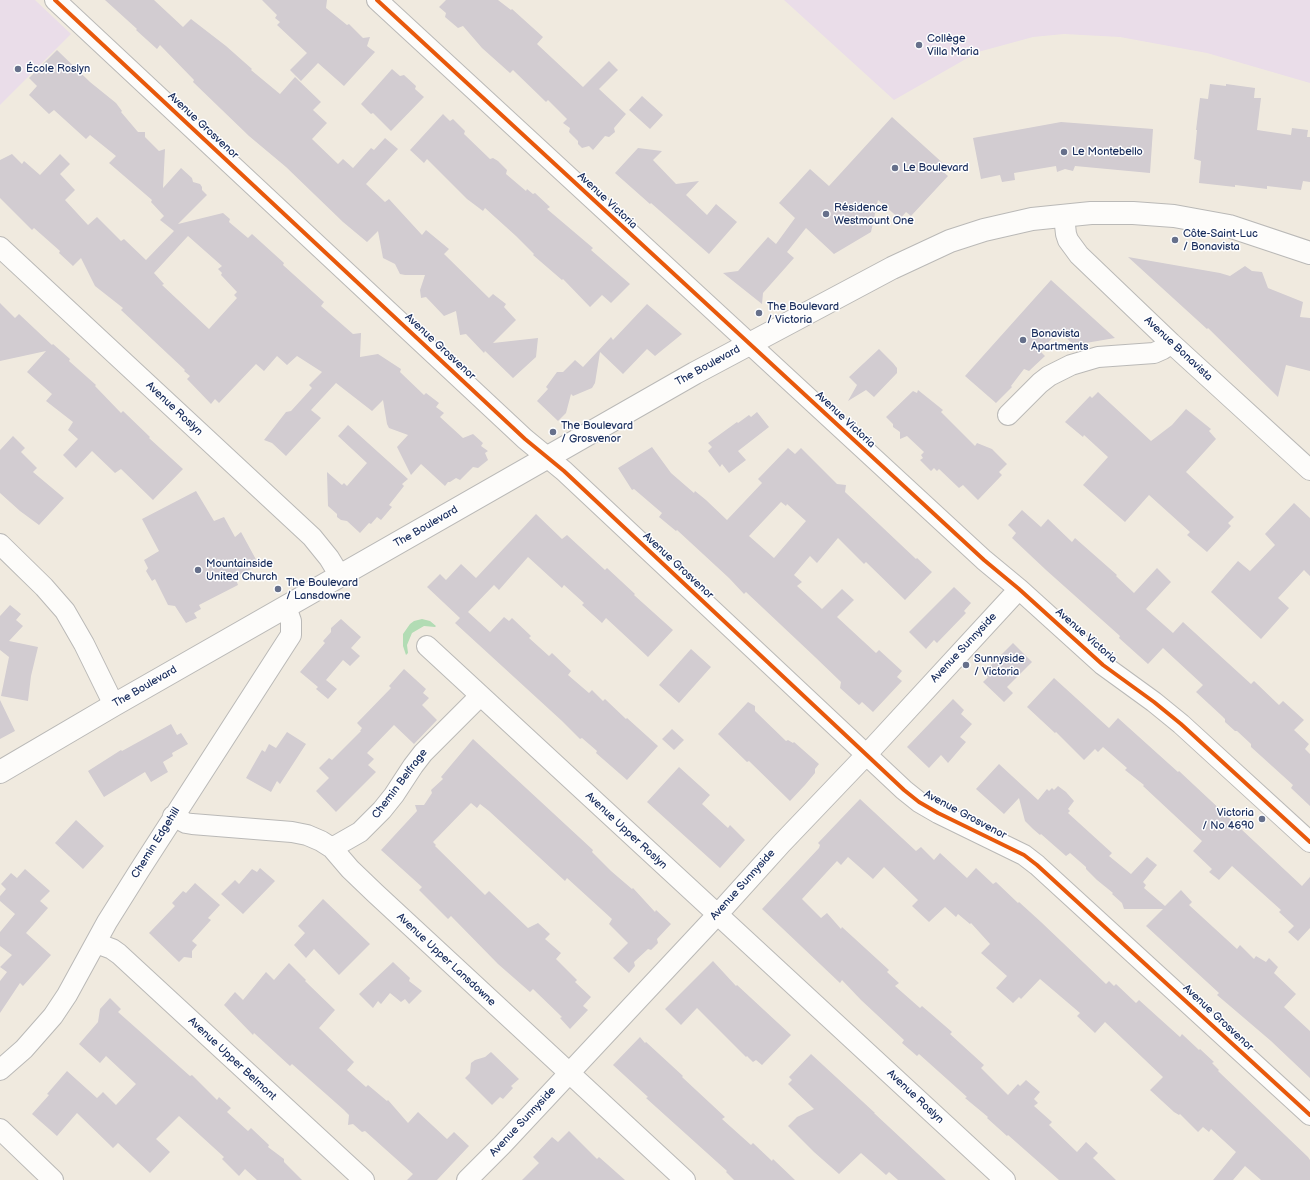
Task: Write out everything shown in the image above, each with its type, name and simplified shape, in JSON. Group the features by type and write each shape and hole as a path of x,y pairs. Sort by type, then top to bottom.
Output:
{"main road":[{"name":"The Boulevard","path":"0,772 114,704 695,373 911,258 961,237 1032,219 1101,212 1152,214 1184,217 1229,226 1310,253"}],"street":[{"name":"Avenue Grosvenor","path":"55,0 525,439 564,471 904,790 919,802 961,826 1024,855 1037,865 1310,1115"},
{"name":"Avenue Victoria","path":"377,0 748,344 984,560 1103,665 1141,692 1181,724 1310,842"},
{"name":"Avenue Bonavista","path":"1064,216 1066,234 1074,250 1171,343 1310,470"},
{"name":"Avenue Roslyn","path":"0,247 312,537 324,551 340,576"},
{"path":"1008,415 1040,383 1049,376 1071,365 1098,357 1154,353 1171,343"},
{"path":"0,544 44,587 65,611 84,644 114,704"},
{"name":"Avenue Sunnyside","path":"467,1180 502,1145 717,915 1018,589"},
{"name":"Chemin Edgehill","path":"0,1070 24,1049 53,1016 111,916 173,816 291,635 292,621 286,607"},
{"name":"Avenue Upper Roslyn","path":"427,646 825,1015"},
{"name":"Chemin Belfrage","path":"332,848 360,832 382,810 394,796 412,766 423,753 480,696"},
{"name":"Avenue Upper Lansdowne","path":"173,816 186,823 192,824 292,832 307,835 332,848 350,869 375,893 685,1180"},
{"name":"Avenue Upper Belmont","path":"96,943 112,949 119,954 364,1180"},
{"name":"Avenue Roslyn","path":"825,1015 1005,1180"},
{"path":"0,1129 52,1180"}],"shaded area":[{"name":"École Roslyn","path":"0,0 35,0 71,34 0,105"},
{"name":"Collège Villa Maria","path":"784,0 1310,0 1310,83 1207,53 1120,37 1064,34 1033,37 978,52 894,100"}],"green space":[{"path":"422,619 430,621 436,626 424,626 412,633 407,645 408,653 406,655 403,646 403,634 410,624 414,621"}],"building":[{"path":"105,0 154,0 183,27 191,19 226,46 252,69 251,70 280,94 295,77 321,102 313,110 327,123 312,139 338,164 343,159 353,168 371,148 374,150 385,138 398,149 366,184 385,202 389,199 422,235 426,230 449,249 444,254 489,298 493,294 506,304 504,307 516,320 493,343 538,338 536,357 513,378 485,351 484,353 466,334 460,335 456,311 444,316 426,297 421,298 420,290 425,275 400,274 395,264 383,258 378,231 367,242 343,222 286,167 249,136 193,82 194,80 160,45 157,49"},
{"path":"262,0 327,0 326,8 347,25 349,24 363,38 370,37 367,46 375,52 344,86 318,63 301,81 290,70 307,53 277,25 280,22 275,18 277,15"},
{"path":"446,0 498,0 511,10 512,9 543,37 537,44 583,87 609,61 618,70 599,89 626,114 614,128 615,132 609,137 605,136 593,150 589,146 582,148 578,144 578,141 569,132 570,128 563,123 567,119 548,100 546,102 513,70 510,73 482,48 463,26 458,28 445,17 446,13 439,7"},
{"path":"57,50 90,82 116,103 122,111 121,112 138,132 145,132 145,137 159,151 165,149 163,188 181,168 192,178 193,182 200,184 202,190 207,195 178,224 223,213 230,219 229,222 248,238 252,234 284,263 283,265 324,302 321,306 353,334 361,333 360,357 378,354 401,369 400,372 424,395 426,393 439,403 436,407 444,413 440,417 463,438 473,434 483,443 481,446 488,451 485,453 488,460 478,468 473,467 460,480 456,478 448,482 445,486 421,464 411,475 397,447 408,435 389,428 383,400 372,411 336,383 311,410 321,418 286,456 272,443 264,440 286,412 291,411 312,388 309,385 322,372 297,356 287,365 277,356 264,371 256,364 219,403 215,399 211,404 187,379 190,376 184,371 185,370 121,310 123,308 95,286 81,258 73,266 59,253 60,251 34,228 32,230 0,198 0,160 12,154 22,164 24,161 40,175 60,154 70,164 60,174 75,190 65,200 88,225 97,217 121,241 124,239 146,260 174,231 160,220 164,216 151,202 152,200 109,163 116,156 90,135 86,139 54,110 49,114 29,95 37,86 29,78","holes":["188,236 222,266 218,269 222,273 221,275 237,292 234,295 237,298 209,329 162,285 164,284 154,273"]},
{"path":"392,69 400,76 404,75 416,86 415,89 424,97 391,131 373,113 371,114 361,104"},
{"path":"1210,84 1226,86 1226,84 1255,88 1254,98 1261,98 1257,130 1291,135 1292,128 1308,130 1307,137 1310,137 1310,182 1303,181 1301,190 1267,186 1267,189 1199,183 1201,161 1194,159 1196,130 1200,98 1208,99"},
{"path":"642,96 663,115 650,129 629,110"},
{"path":"443,114 450,121 453,119 465,131 464,134 490,159 493,158 498,161 507,170 506,174 526,191 527,189 533,194 535,193 550,207 547,209 593,248 591,250 630,284 611,303 602,295 590,307 563,279 562,280 533,255 534,254 516,236 485,208 483,211 467,199 427,159 424,163 410,150"},
{"path":"892,117 946,166 942,171 948,176 911,216 906,212 900,219 878,200 871,232 834,254 806,228 787,252 794,258 763,293 762,304 723,273 738,271 768,237 776,244 795,218 779,203 810,169 829,186"},
{"name":"Le Montebello","path":"1061,122 1153,129 1150,173 1075,166 1073,171 1065,169 1057,172 1056,166 1014,173 1015,180 1002,182 1000,175 981,179 973,138"},
{"path":"638,148 662,151 653,160 676,184 699,181 686,195 707,215 716,204 737,222 709,254 615,173"},
{"path":"1128,257 1230,276 1245,266 1252,271 1262,272 1268,288 1303,302 1300,317 1310,318 1310,371 1286,365 1278,397 1208,328 1207,329"},
{"name":"Bonavista Apartments","path":"1051,280 1115,338 1074,345 1059,331 1040,351 1045,356 1029,371 1024,369 1011,386 1012,387 996,403 965,376"},
{"path":"0,303 15,318 19,314 52,345 53,344 70,359 69,361 96,385 95,386 121,413 123,411 150,437 149,438 183,469 153,500 121,469 115,473 92,451 76,468 63,455 78,439 68,430 73,422 46,401 52,394 27,372 46,351 0,361"},
{"path":"647,304 682,334 655,356 647,349 623,374 600,352 595,383 592,388 573,396 571,394 566,413 558,421 537,401 548,389 546,387 557,372 563,372 575,360 583,367 611,337 613,340"},
{"path":"879,349 897,368 897,373 874,397 866,390 848,401 857,385 849,377"},
{"path":"918,390 943,410 941,412 975,446 977,443 992,449 1007,464 999,472 1002,475 978,500 963,485 959,488 939,469 937,471 934,468 931,471 920,460 923,458 921,455 924,452 907,436 900,439 900,432 893,427 893,424 886,417 913,391 917,393"},
{"path":"1098,392 1151,441 1172,425 1186,409 1211,429 1209,431 1216,439 1186,472 1234,517 1228,523 1231,526 1207,552 1187,535 1190,532 1149,495 1125,522 1083,485 1108,457 1084,435 1083,437 1065,422 1090,396 1092,398"},
{"path":"757,412 769,427 738,451 746,460 729,473 722,464 720,467 708,451 712,447 708,443 737,422 738,423 749,415 751,417"},
{"path":"348,425 408,479 402,484 404,486 389,505 392,507 381,520 377,517 360,533 347,521 341,520 337,517 337,514 328,506 327,472 342,485 344,483 347,486 367,463 338,436"},
{"path":"13,436 25,448 21,452 37,468 33,472 64,498 39,525 20,511 0,493 0,450"},
{"path":"652,447 671,473 694,493 695,491 706,500 727,520 762,483 758,479 788,448 795,454 801,448 837,484 846,485 845,492 916,559 917,558 932,572 905,600 866,562 864,564 838,538 817,563 810,556 794,575 802,582 797,586 822,609 842,589 854,600 837,617 876,653 879,650 902,671 897,677 902,681 873,712 862,702 859,705 840,688 841,682 746,592 744,594 729,578 677,530 676,531 659,517 662,513 634,489 632,490 618,468","holes":["781,502 786,506 787,504 806,521 774,558 749,536"]},
{"name":"Mountainside United Church","path":"196,491 214,521 224,517 235,537 241,532 259,565 235,577 238,585 199,605 201,609 194,613 197,618 186,623 175,606 168,605 155,579 152,581 146,571 148,568 144,560 159,551 142,519"},
{"path":"1294,503 1310,518 1310,576 1304,570 1278,598 1289,608 1261,639 1211,592 1238,561 1250,571 1275,545 1265,534"},
{"path":"1022,510 1041,527 1048,519 1072,542 1075,538 1117,575 1116,576 1134,593 1157,568 1171,582 1146,609 1173,633 1183,622 1251,684 1254,681 1279,705 1283,701 1304,720 1294,730 1309,744 1305,749 1310,754 1310,806 1291,788 1293,785 1251,747 1251,744 1225,722 1225,719 1196,692 1203,685 1163,648 1148,664 1119,638 1120,636 1012,538 1016,533 1008,525"},
{"path":"536,514 562,539 567,535 605,570 607,568 673,630 648,657 606,618 602,623 582,605 584,603 564,585 562,588 528,557 499,590 494,585 468,612 490,632 504,617 509,621 512,618 531,636 529,638 549,656 552,653 571,671 568,675 589,693 592,690 603,701 605,699 658,746 627,780 596,753 597,751 582,738 580,739 455,623 460,618 427,587 440,574 446,580 461,564 476,578"},
{"path":"954,587 971,603 964,611 966,613 937,643 934,640 926,649 909,632"},
{"path":"10,605 21,614 16,620 23,626 9,641 38,647 31,676 28,701 1,696 9,657 0,650 0,616"},
{"path":"341,619 361,637 351,648 360,656 350,666 343,660 326,680 337,689 328,699 316,689 318,687 300,672 325,643 323,641 331,632 331,628"},
{"path":"1013,643 1032,662 1007,687 1013,693 1004,702 983,682 988,677 983,673"},
{"path":"691,649 711,667 679,703 659,685"},
{"path":"404,669 426,689 423,693 429,698 422,705 437,720 414,744 394,725 367,753 374,759 368,765 376,772 336,812 316,791 329,778 319,768 329,758 332,760 361,731 362,728 357,723 391,688 389,686"},
{"path":"1054,678 1109,728 1118,718 1178,772 1179,771 1302,886 1310,877 1310,928 1298,941 1288,932 1294,926 1279,912 1281,910 1232,866 1219,880 1209,872 1212,869 1193,851 1202,841 1143,786 1144,785 1125,770 1127,768 1103,747 1098,752 1095,749 1084,760 1056,732 1055,733 1027,707"},
{"path":"953,699 964,710 961,714 972,724 960,737 966,742 948,763 941,755 929,768 907,747"},
{"path":"0,700 15,731 0,739"},
{"path":"748,702 755,706 755,711 786,741 788,740 793,743 794,742 819,764 815,769 815,773 790,801 749,761 747,762 718,734"},
{"path":"171,724 177,735 181,733 188,744 172,753 173,756 163,762 168,772 151,782 145,772 104,797 88,771 121,750 122,751"},
{"path":"672,729 684,740 674,750 662,739"},
{"path":"287,732 306,744 280,784 277,781 271,792 246,778 262,750 265,752 269,744 276,748"},
{"path":"473,739 593,850 592,852 611,871 632,889 633,888 655,912 656,910 671,924 657,939 658,943 651,950 648,949 634,962 635,966 629,973 613,958 628,943 609,924 612,919 567,878 565,881 480,804 477,808 471,803 433,842 436,845 435,846 485,895 489,891 528,928 538,923 550,934 545,939 561,953 556,959 577,980 575,982 591,997 583,1006 588,1010 570,1029 560,1018 562,1017 533,989 530,992 498,964 451,916 448,919 419,890 422,887 381,850 417,811 415,805 424,805 432,793 431,790 443,779 441,777"},
{"path":"999,764 1038,800 1047,789 1049,791 1052,788 1054,790 1058,786 1066,792 1074,801 1068,809 1070,811 1068,813 1112,853 1109,856 1131,874 1147,857 1157,865 1143,882 1146,885 1144,888 1165,906 1181,890 1192,902 1189,905 1237,949 1240,945 1254,959 1256,956 1266,962 1269,958 1278,967 1274,973 1296,994 1284,1007 1310,1031 1310,1078 1271,1041 1217,995 1219,993 1146,926 1163,909 1124,909 1122,903 1112,894 1113,893 1097,880 1086,869 1086,867 1070,853 1066,856 1025,821 1019,798 1004,814 976,789"},
{"path":"679,767 710,795 702,804 728,828 730,825 745,840 720,868 647,802"},
{"path":"860,799 916,851 921,847 934,860 940,853 967,878 976,868 993,884 996,882 1041,922 1106,984 1109,981 1114,986 1116,984 1136,1003 1139,1000 1180,1037 1182,1034 1199,1050 1200,1049 1214,1062 1212,1063 1219,1070 1218,1071 1308,1157 1310,1160 1310,1180 1261,1180 1245,1166 1233,1180 1213,1180 1236,1152 1211,1129 1209,1132 1203,1127 1198,1132 1180,1114 1179,1115 1174,1112 1150,1090 1163,1077 1105,1022 1095,1033 1077,1016 1080,1013 1040,979 1021,999 1019,997 1013,1003 996,988 1007,976 981,953 990,944 971,923 970,924 958,914 956,917 945,907 929,922 912,906 918,900 884,867 873,879 848,857 841,865 837,861 802,899 821,918 827,913 841,929 842,927 889,970 887,972 899,983 895,986 920,1008 922,1006 952,1032 950,1034 984,1065 981,1068 1008,1095 1018,1084 1020,1086 1026,1080 1040,1092 1034,1099 1038,1103 1034,1106 1052,1122 1049,1125 1077,1152 1086,1142 1098,1153 1093,1158 1116,1180 1059,1180 1008,1135 1007,1136 987,1118 988,1117 965,1098 967,1097 919,1054 917,1056 902,1043 904,1040 842,980 840,983 762,909 819,848 820,845 818,843"},
{"path":"76,820 104,846 83,869 55,843"},
{"path":"260,868 275,881 243,914 221,894 235,880 239,884 252,869 257,872"},
{"path":"25,869 50,891 40,901 48,908 26,933 51,955 23,986 20,983 0,1013 0,981 7,972 0,967 12,955 0,946 0,932 15,914 0,901 0,896 6,889 1,884 11,873 17,878"},
{"path":"195,883 220,905 208,918 211,920 192,941 197,945 192,951 192,958 184,957 179,962 149,933 175,906 172,903 183,891 186,893"},
{"path":"323,899 370,944 339,975 314,949 306,958 294,945 305,933 298,926"},
{"path":"713,961 736,986 737,985 791,1035 762,1065 756,1060 753,1062 747,1056 746,1057 697,1008 681,1025 665,1009"},
{"path":"393,962 410,978 409,981 422,991 409,1004 405,999 401,1002 390,993 381,1004 378,1001 373,1008 359,994"},
{"path":"289,963 335,1010 319,1028 354,1062 347,1070 366,1087 368,1085 387,1101 388,1100 408,1123 418,1112 447,1139 454,1132 469,1146 437,1180 407,1180 413,1174 365,1131 362,1132 353,1124 348,1125 349,1115 344,1110 292,1064 290,1066 254,1033 253,1035 224,1005 235,992 243,1000 266,972 274,980"},
{"path":"110,998 121,1009 118,1012 190,1076 192,1075 217,1100 219,1097 231,1108 227,1112 248,1131 251,1128 269,1145 268,1147 284,1159 284,1162 302,1180 257,1180 245,1169 239,1176 222,1159 224,1157 179,1116 156,1139 170,1152 150,1173 118,1143 113,1148 77,1113 57,1136 32,1114 67,1071 97,1098 103,1092 116,1105 136,1084 106,1056 100,1063 79,1044 98,1022 100,1009"},
{"path":"640,1037 725,1117 722,1119 751,1145 753,1143 772,1161 773,1159 795,1180 734,1180 726,1172 727,1171 646,1098 648,1097 613,1065"},
{"path":"491,1052 519,1079 511,1086 513,1088 503,1099 500,1097 492,1105 465,1078 470,1073 471,1063 485,1057"},
{"path":"811,1054 946,1180 898,1180 889,1172 886,1175 861,1153 839,1174 814,1152 788,1126 797,1117 814,1109 788,1084 792,1080 789,1077"},
{"path":"569,1131 597,1159 599,1157 625,1180 522,1180 539,1163 533,1157 552,1137 558,1142"}],"cycle path":[{"path":"55,0 525,439 564,471 904,790 919,802 938,813 1024,855 1037,865 1310,1115"},
{"path":"377,0 984,560 1019,589 1103,665 1154,702 1181,724 1310,842"}],"place":[{"name":"Collège Villa Maria","path":"919,45"},
{"name":"École Roslyn","path":"18,69"},
{"name":"Le Montebello","path":"1064,152"},
{"name":"Le Boulevard","path":"895,168"},
{"name":"Résidence Westmount One","path":"826,214"},
{"name":"Côte-Saint-Luc / Bonavista","path":"1175,240"},
{"name":"The Boulevard / Victoria","path":"759,313"},
{"name":"Bonavista Apartments","path":"1023,340"},
{"name":"The Boulevard / Grosvenor","path":"553,432"},
{"name":"Mountainside United Church","path":"198,570"},
{"name":"The Boulevard / Lansdowne","path":"278,589"},
{"name":"Sunnyside / Victoria","path":"966,665"},
{"name":"Victoria / No 4690","path":"1262,819"}]}
